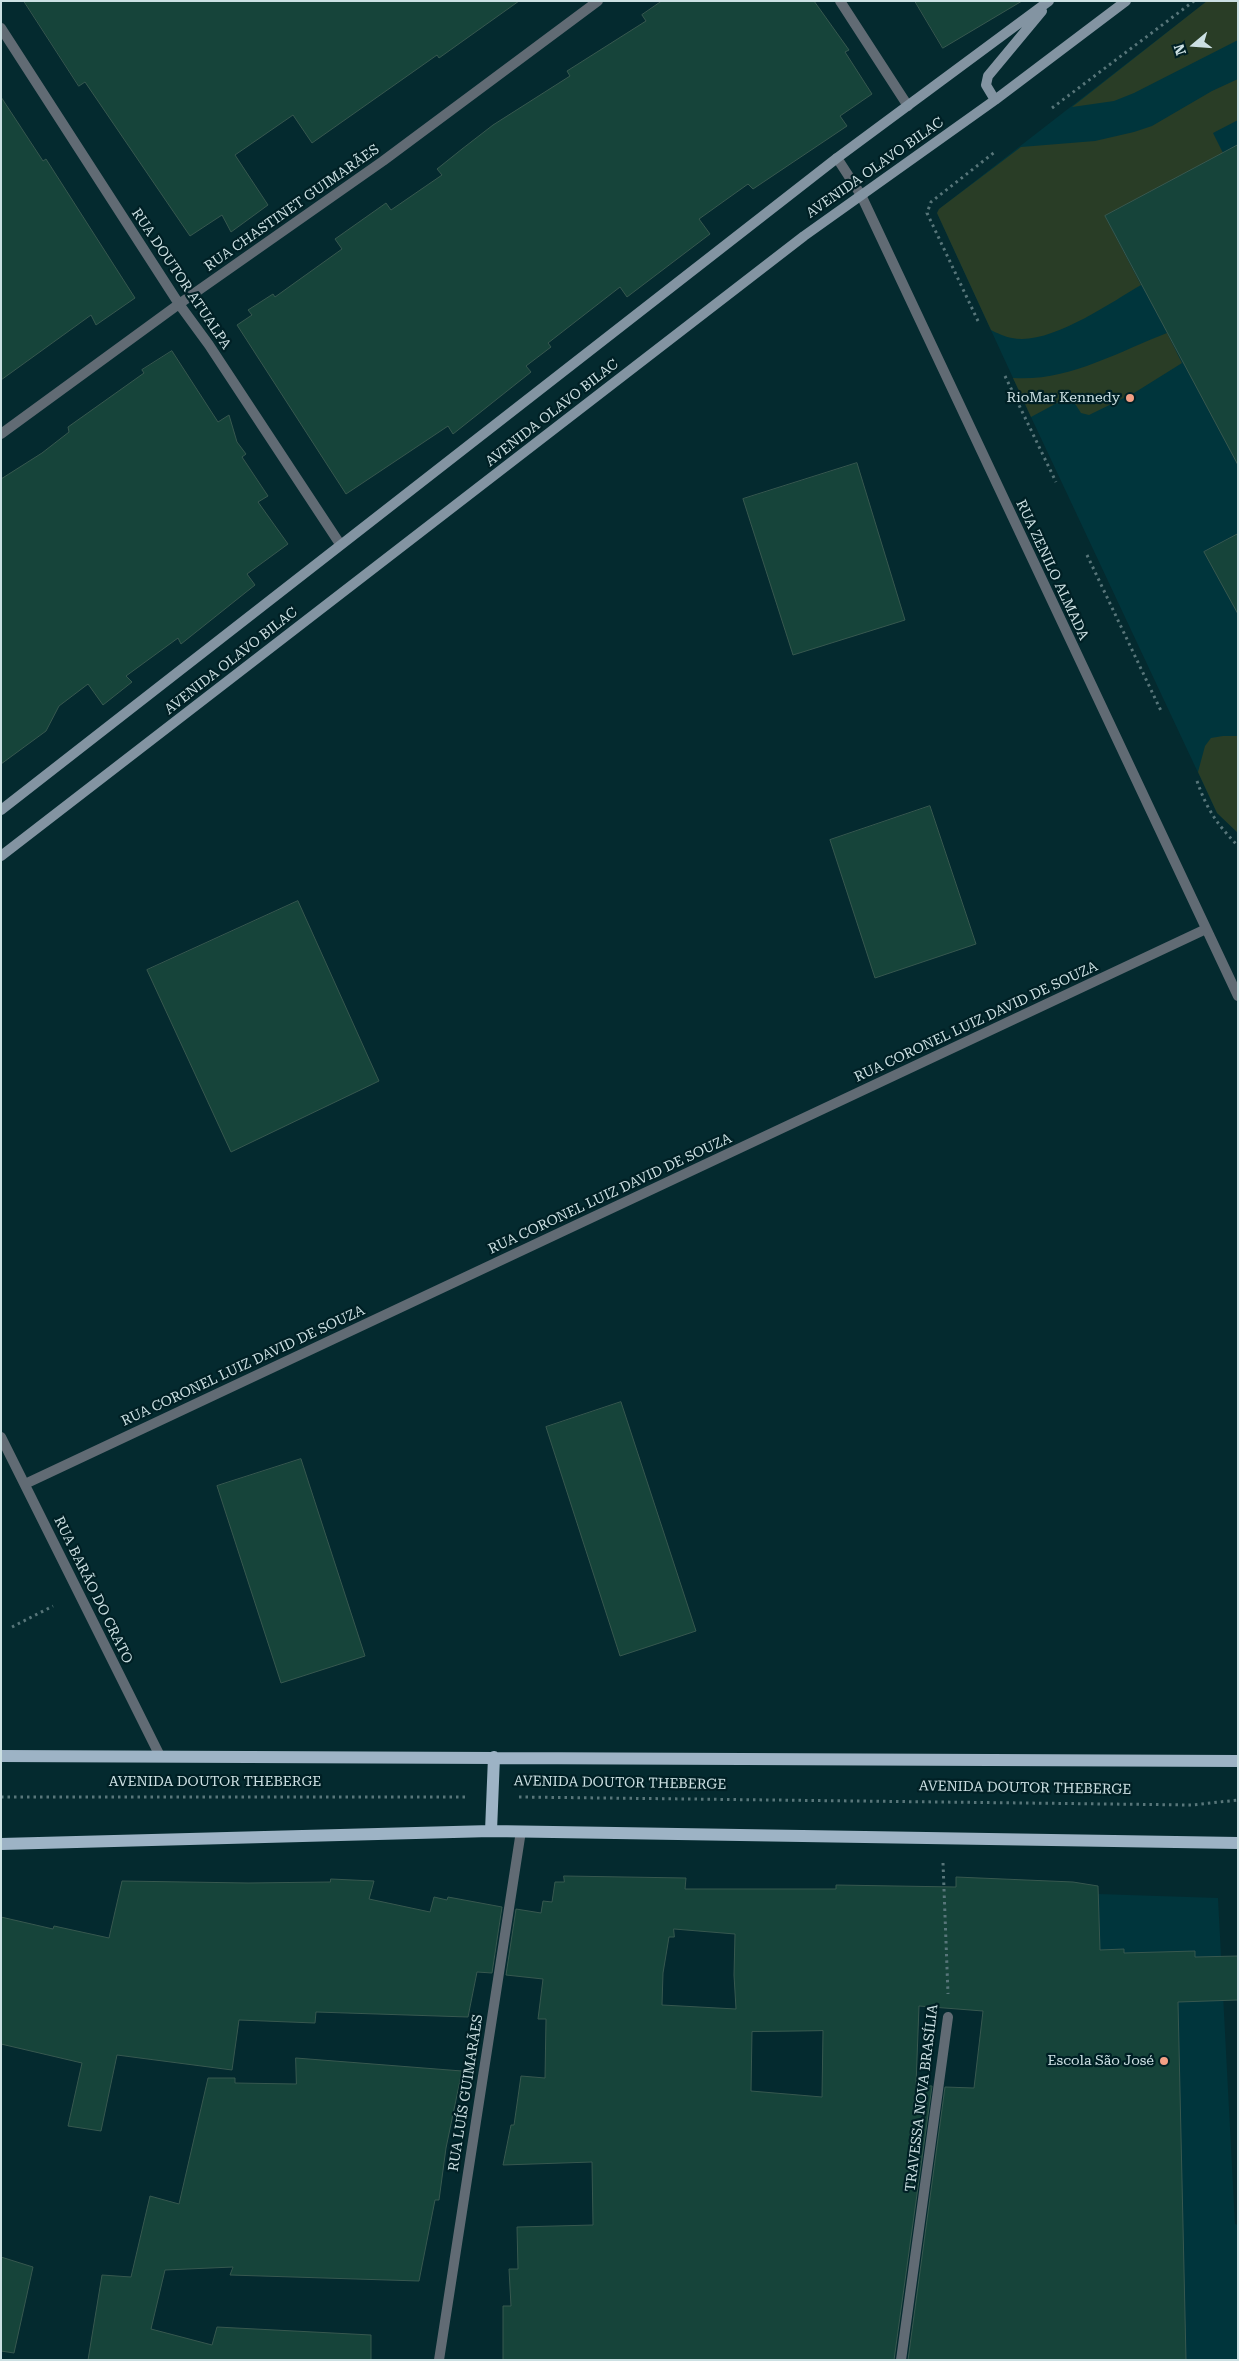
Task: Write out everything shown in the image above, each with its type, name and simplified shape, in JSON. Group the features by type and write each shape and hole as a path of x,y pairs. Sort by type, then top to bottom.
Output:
{"main road":[{"name":"AVENIDA DOUTOR THEBERGE","path":"1,1756 1238,1762"},
{"path":"491,1831 494,1757"},
{"path":"1,1844 491,1831 1238,1843"}],"street":[{"name":"RUA CHASTINET GUIMARÃES","path":"1,434 383,160 598,1"},
{"path":"840,1 908,106"},
{"path":"995,100 986,85 988,76 1050,1"},
{"name":"AVENIDA OLAVO BILAC","path":"1,810 340,544 782,203 837,158 1050,1"},
{"name":"AVENIDA OLAVO BILAC","path":"1,856 804,236 995,100 1126,1"},
{"name":"RUA DOUTOR ATUALPA","path":"1,28 180,304 340,544"},
{"name":"RUA ZENILO ALMADA","path":"837,158 861,196 1238,996"},
{"name":"RUA CORONEL LUIZ DAVID DE SOUZA","path":"25,1484 1206,929"},
{"name":"RUA BARÃO DO CRATO","path":"1,1437 160,1756"},
{"name":"RUA LUÍS GUIMARÃES","path":"439,2360 521,1831"},
{"name":"TRAVESSA NOVA BRASÍLIA","path":"901,2360 948,2017"}],"path":[{"path":"1052,108 1194,1"},
{"path":"978,321 927,213 931,202 996,152"},
{"path":"1005,376 1056,482"},
{"path":"1087,555 1162,713"},
{"path":"1197,781 1204,804 1216,824 1238,846"},
{"path":"12,1627 53,1606"},
{"name":"AVENIDA DOUTOR THEBERGE","path":"1,1797 492,1797 1192,1806 1238,1800"},
{"name":"TRAVESSA NOVA BRASÍLIA","path":"943,1837 948,2017"}],"shaded area":[{"name":"RioMar Kennedy","path":"1207,1 1238,1 1238,833 1217,813 937,213 939,209"},
{"name":"Escola São José","path":"1098,1894 1218,1898 1235,2224 1238,2225 1238,2360 1105,2360"}],"green space":[{"path":"1207,1 1238,1 1238,40 1134,93 1114,101 1072,107"},
{"path":"1238,79 1238,120 1213,133 1223,153 1105,216 1141,285 1079,321 1043,336 1027,339 1012,338 991,330 937,213 939,209 1021,147 1095,141 1134,132 1152,126 1212,91"},
{"path":"1167,333 1182,363 1134,393 1089,415 1081,413 1070,396 1031,417 1013,378 1033,378 1073,371"},
{"path":"1238,736 1238,833 1217,813 1198,772 1205,746 1211,738"}],"building":[{"path":"24,1 519,1 439,58 437,55 312,143 293,115 235,155 268,205 231,232 222,215 190,236 85,82 79,86"},
{"path":"662,1 814,1 849,50 845,52 872,94 840,116 847,126 753,189 748,184 699,219 710,234 627,297 620,287 548,343 551,347 526,366 531,372 453,434 448,426 346,494 237,325 252,315 248,310 273,294 275,297 342,249 335,239 386,203 391,210 442,175 437,169 462,149 493,125 570,76 567,71 646,21 642,15"},
{"path":"915,1 1022,1 943,48"},
{"path":"1,97 43,161 46,159 135,298 96,325 91,315 1,380"},
{"path":"1238,145 1238,465 1105,216"},
{"path":"172,351 218,422 229,415 237,442 246,454 242,457 268,496 258,502 288,544 247,574 255,585 181,644 178,638 126,676 132,682 103,705 88,684 59,706 46,731 1,764 1,479 42,453 69,432 68,427 144,373 142,370"},
{"path":"857,463 905,620 793,655 743,499"},
{"path":"1238,534 1238,614 1204,552"},
{"path":"930,806 976,944 875,978 830,840"},
{"path":"298,901 379,1081 231,1152 147,970"},
{"path":"621,1402 696,1631 620,1656 546,1427"},
{"path":"301,1459 365,1656 281,1683 217,1486"},
{"path":"564,1876 686,1878 685,1889 836,1889 836,1885 956,1887 956,1877 1073,1882 1098,1886 1100,1950 1124,1949 1124,1953 1195,1951 1195,1957 1238,1956 1238,2000 1178,2002 1186,2360 908,2360 945,2087 974,2088 983,2011 919,2006 916,2085 932,2086 894,2360 503,2360 503,2306 511,2306 509,2269 518,2269 517,2227 593,2225 592,2162 503,2165 511,2125 514,2125 521,2076 545,2078 546,2019 538,2019 543,1979 506,1975 516,1909 541,1913 543,1901 552,1902 555,1882 564,1882","holes":["674,1929 735,1934 734,1975 736,2009 662,2005 663,1973 669,1937 674,1937","823,2031 822,2097 751,2091 752,2032"]},
{"path":"331,1879 374,1881 369,1899 430,1912 434,1897 447,1900 448,1897 502,1907 492,1973 477,1972 468,2017 316,2012 315,2023 239,2020 232,2070 117,2055 101,2131 68,2126 82,2063 1,2044 1,1917 53,1929 54,1926 109,1938 122,1881 248,1883 330,1882"},
{"path":"296,2058 462,2071 446,2148 439,2200 435,2200 419,2281 230,2275 233,2267 165,2270 151,2329 212,2345 217,2327 371,2335 371,2360 88,2360 102,2275 131,2277 150,2196 179,2204 208,2078 235,2078 235,2083 296,2084"},
{"path":"1,2257 33,2267 14,2353 1,2351"}],"place":[{"name":"RioMar Kennedy","path":"1130,398"},
{"name":"Escola São José","path":"1164,2061"}]}
